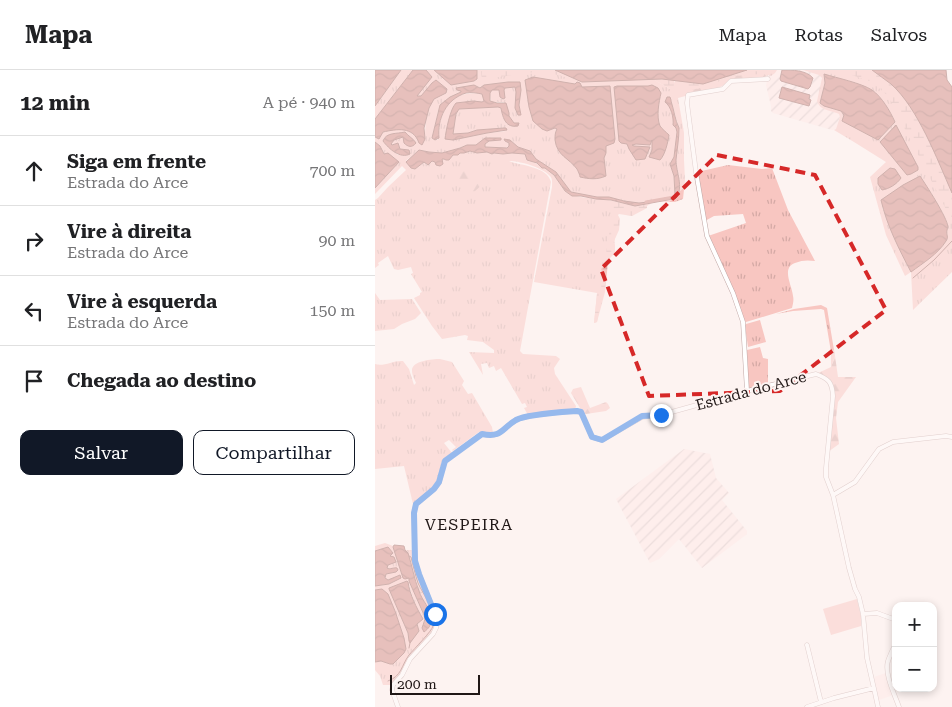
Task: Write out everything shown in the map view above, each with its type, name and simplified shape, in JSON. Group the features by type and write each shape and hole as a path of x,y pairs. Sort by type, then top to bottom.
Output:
{"street":[{"path":"747,392 744,324 733,293 707,236 687,103 688,95 723,89 731,81 768,78"},
{"name":"Estrada do Arce","path":"398,707 392,690 393,685 402,675 409,659 433,634 436,628 435,614 415,561 414,513 416,504 434,489 439,482 445,461 482,434 492,436 517,419 525,417 581,412 592,437 602,440 642,416 661,415 816,374 826,378 832,385 833,396 826,477 833,495 849,568 863,614 867,658 877,707"},
{"path":"833,495 855,482 879,449 885,445 893,442 952,437"},
{"path":"863,614 877,613 892,619"},
{"path":"807,645 821,702"},
{"path":"894,647 887,662 887,667 889,679 899,707"},
{"path":"807,707 874,688"}],"highlighted area":[{"path":"717,155 815,175 886,310 780,391 649,396 601,269"}],"shaded area":[{"path":"777,70 803,70 820,75 822,80 817,101 839,114 840,117 836,129 832,130 771,111 766,85 769,75"},
{"path":"684,449 710,454 716,478 729,493 722,500 747,531 747,534 702,568 679,539 659,559 650,563 616,499"},
{"path":"886,673 893,695 879,700 874,677"}],"green space":[{"path":"401,70 413,70 375,119 375,106"},
{"path":"426,70 434,70 451,85 477,80 477,70 555,70 582,82 653,79 670,89 675,80 703,84 747,70 777,70 771,76 733,79 722,86 678,98 684,133 685,180 683,199 675,202 658,202 676,198 679,177 676,162 679,128 671,101 668,104 671,108 677,132 674,157 670,164 674,176 675,195 672,198 639,203 571,192 556,172 536,159 530,151 518,147 510,140 507,142 509,146 504,149 485,147 485,144 489,141 476,145 467,145 442,153 421,150 406,161 415,169 424,162 427,165 432,161 470,151 492,154 525,154 527,160 538,164 550,172 569,194 574,196 608,200 633,206 652,203 640,210 619,211 615,215 618,218 614,245 608,258 597,322 594,323 597,293 534,282 552,179 536,167 509,161 539,170 549,177 551,182 520,351 523,354 556,356 560,359 554,368 555,374 576,406 575,410 528,415 524,408 527,407 525,403 522,404 501,368 496,371 494,366 489,368 487,363 481,364 483,375 469,352 494,353 494,350 483,342 467,340 468,336 465,335 442,339 414,298 422,292 411,274 413,273 411,267 394,269 388,256 378,263 379,265 375,268 375,200 406,170 402,166 375,194 375,188 399,162 384,154 380,146 375,142 375,137 383,132 399,129 409,131 417,138 425,139 426,117 431,101 446,93 447,89 436,80 421,96 416,96 432,77","holes":["508,82 521,90 519,105 521,114 515,108 515,87 505,88 504,99 501,98 499,90 492,90 490,93 491,102 504,102 510,119 514,123 504,119 501,108 498,107 459,109 452,133 454,135 477,130 504,128 506,131 453,140 445,137 454,105 484,101 483,94 472,93 455,98 449,104 441,119 438,140 432,138 438,112 450,97 462,91 456,88 477,86 480,88 484,85","405,132 414,140 413,146 404,143 403,136 394,140 391,145 398,143 400,149 409,150 398,155 386,145 383,139 388,135"]},
{"path":"481,70 678,70 674,79 677,88 670,89 649,77 565,77 542,71 482,81"},
{"path":"682,70 768,70 761,74 731,76 706,87 690,90 679,85 678,80"},
{"path":"803,70 872,70 891,84 952,193 952,272 913,310 911,272 905,276 886,235 870,177 886,162 834,130 840,117 839,114 818,104 822,78 819,75","holes":["824,75 870,89 883,102 895,122 878,140 843,121 844,115 841,111 820,103 825,83","882,207 948,227 946,231 894,238"]},
{"path":"837,70 918,70 952,135 952,221 888,96 872,82"},
{"path":"764,73 766,76 764,77 734,79 718,88 687,93 690,90 707,87 731,76"},
{"path":"728,165 762,169 772,168 788,210 815,261 805,260 798,262 791,265 789,269 788,277 793,297 792,308 746,322 742,319 708,236 746,223 743,214 714,216 705,221 697,172"},
{"path":"475,167 485,168 486,181 474,192 469,192 461,183 459,179 461,174 450,177 449,174 462,169 466,169 465,172 475,169"},
{"path":"617,202 635,206 645,204 647,208 632,216 618,215 620,219 619,230 614,241 615,253 608,262 605,292 597,322 594,323 597,294 599,293 613,208"},
{"path":"375,293 380,300 412,299 421,313 415,319 394,329 375,331"},
{"path":"821,305 827,308 835,356 831,367 831,352 824,310 793,311 776,314"},
{"path":"760,320 766,342 748,347 745,326"},
{"path":"760,347 763,358 768,359 768,384 751,389 748,386 747,350"},
{"path":"835,356 838,377 856,377 838,402 836,418 839,444 828,452 832,385 816,374 831,367"},
{"path":"440,359 452,362 464,381 462,385 468,394 472,393 492,427 493,433 479,432 453,451 456,447 449,440 444,443 452,453 441,464 437,480 430,490 413,504 404,466 375,469 375,364 382,365 403,361 409,369 414,385 416,383 412,371 415,365 423,361"},
{"path":"581,387 590,408 606,402 610,408 606,411 583,413 571,393 573,389"},
{"path":"385,543 393,546 403,578 409,578 425,619 422,626 431,618 408,553 405,550 413,550 414,561 436,624 392,685 383,685 380,676 375,670 375,662 381,661 390,664 404,638 388,594 378,589 375,590 375,586 392,583 400,575 392,579 386,579 386,574 396,572 397,568 387,569 390,555 393,553 388,547 375,551 375,546","holes":["406,583 409,585 416,608 421,617 417,624 417,632 409,641 408,633 389,589"]},
{"path":"413,550 414,561 436,620 435,629 396,680 394,680 393,678 399,673 405,659 429,632 433,619 417,588 408,553"},
{"path":"857,599 861,626 831,635 823,609"}],"water":[{"path":"375,70 401,70 375,106"},
{"path":"413,70 426,70 432,77 417,96 421,96 436,80 447,89 446,93 434,99 429,108 424,128 425,139 422,145 413,134 404,130 383,132 379,139 375,137 375,119"},
{"path":"434,70 477,70 477,79 451,85"},
{"path":"555,70 747,70 703,84 662,79 582,82"},
{"path":"782,70 807,73 813,78 810,87 808,89 781,81"},
{"path":"872,70 946,70 947,80 952,87 952,193 926,135 910,106 891,84"},
{"path":"824,74 872,90 885,104 895,122 878,140 842,121 844,115 841,111 820,103 825,83"},
{"path":"533,77 575,84 577,82 582,87 610,86 615,139 614,143 606,146 604,158 606,176 593,179 580,177 574,165 558,150 555,140 557,129 547,131 533,121 525,80"},
{"path":"520,82 519,105 521,115 518,115 515,108 515,87 505,88 505,98 503,99 500,97 499,90 492,90 490,101 506,103 509,116 514,123 519,123 518,126 508,124 504,119 501,108 498,107 459,109 456,114 453,134 477,130 506,128 507,130 453,140 445,139 450,115 456,103 484,101 482,94 468,93 459,96 448,105 441,117 439,138 435,140 432,138 440,105 450,97 461,92 456,88 474,85 480,88 484,85"},
{"path":"652,85 658,88 661,93 658,118 660,126 669,135 668,141 665,152 660,160 649,157 652,150 652,140 650,145 632,145 650,147 645,159 636,160 627,144 619,141 614,87"},
{"path":"782,87 810,95 809,106 779,98"},
{"path":"667,97 670,97 679,128 676,165 679,189 676,198 673,199 635,206 611,200 572,196 565,191 554,175 537,163 527,160 525,154 492,154 470,151 453,155 449,160 442,159 443,164 440,166 432,161 428,165 424,162 415,169 411,168 406,162 419,150 442,153 467,145 476,145 485,138 501,138 501,140 489,141 485,144 485,147 507,148 509,143 504,139 510,140 518,147 530,151 536,159 556,172 571,192 639,203 657,201 675,195 674,176 670,164 674,157 677,132 673,125 670,109 665,102"},
{"path":"896,125 918,167 918,170 911,174 907,175 880,142"},
{"path":"405,132 416,143 415,145 410,146 404,143 403,137 394,140 391,144 398,143 400,149 409,150 410,154 399,154 383,141 389,135"},
{"path":"375,142 380,146 384,154 388,153 399,162 375,188"},
{"path":"890,168 895,169 901,178 893,186 882,190 878,184 878,178"},
{"path":"920,176 947,222 947,238 943,246 935,254 911,272 890,228 881,200"},
{"path":"394,545 404,546 408,553 420,595 430,611 431,623 424,632 422,628 425,619 424,615 409,578 403,578"},
{"path":"388,547 393,553 390,556 394,557 396,562 388,565 387,568 397,568 398,570 386,574 385,578 388,580 400,575 401,578 389,584 375,586 375,551"},
{"path":"407,581 410,592 423,619 417,624 419,631 410,643 408,633 389,589"},
{"path":"382,589 388,594 395,611 406,649 393,664 381,661 375,662 375,590"}],"waterway":[{"path":"646,202 674,197"},
{"path":"913,278 952,241"},
{"path":"388,681 399,673 409,655 432,628 434,621 426,598 418,583 411,557 409,556"},
{"path":"409,648 410,643"}],"district":[{"name":"VESPEIRA","path":"469,524"}],"route":[{"path":"435,614 415,561 414,513 416,504 434,489 439,482 445,461 482,434 492,436 517,419 525,417 581,412 592,437 602,440 642,416 661,415"}]}
